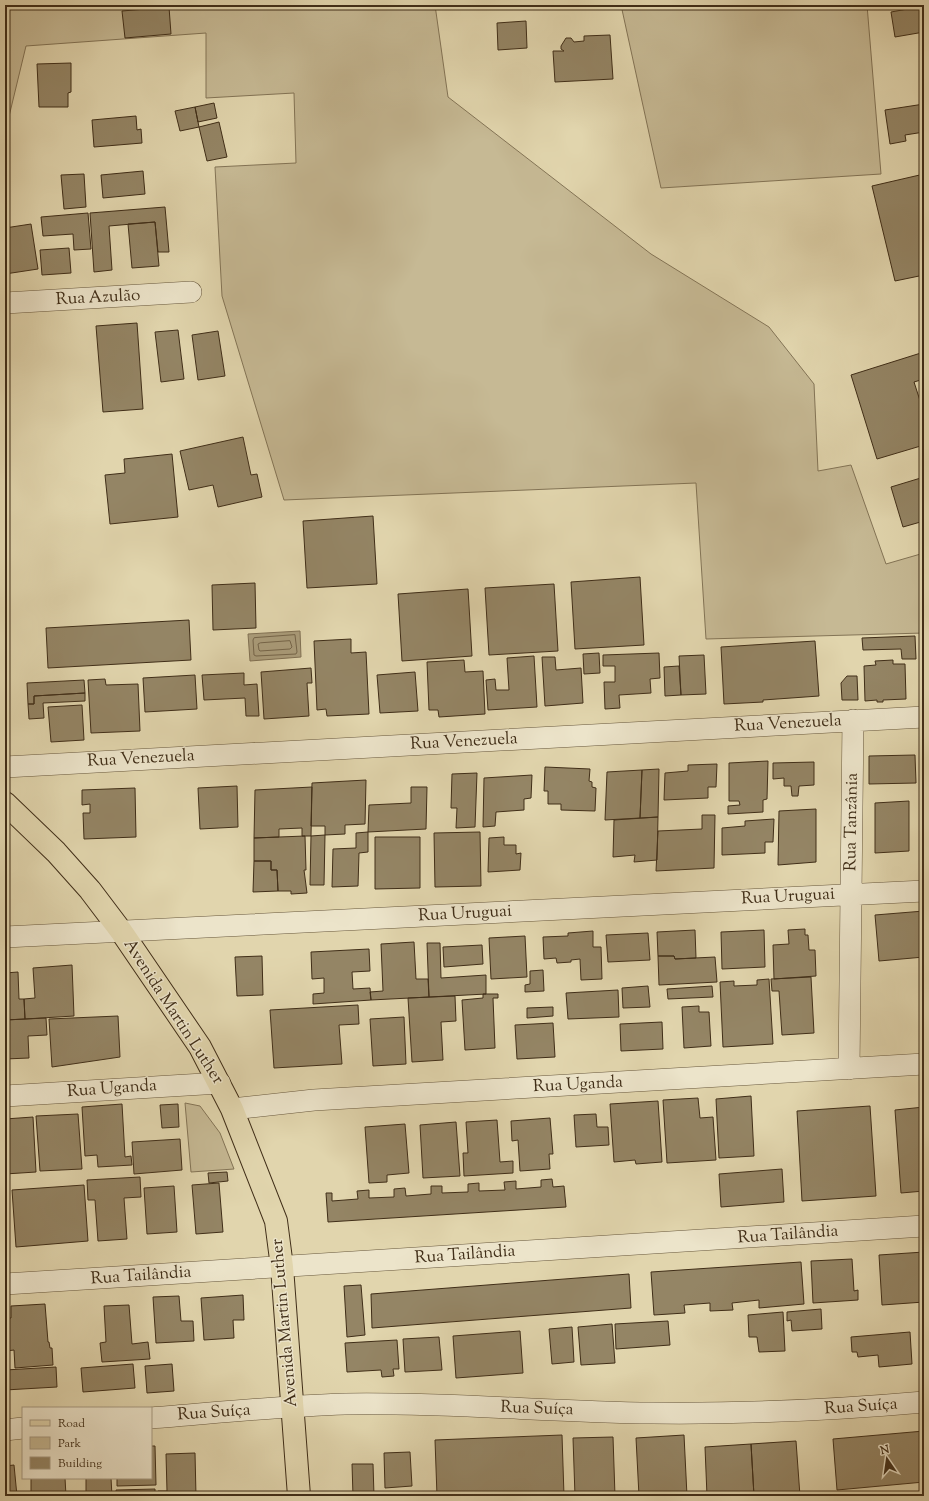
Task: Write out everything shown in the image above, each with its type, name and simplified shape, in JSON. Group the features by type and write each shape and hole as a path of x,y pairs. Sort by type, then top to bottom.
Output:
{"main road":[{"name":"Avenida Martin Luther","path":"5,803 56,852 90,890 121,931 200,1047 220,1083 232,1109 276,1221 282,1267 299,1496"}],"street":[{"name":"Rua Azulão","path":"5,303 191,292"},
{"name":"Rua Venezuela","path":"5,767 924,717"},
{"name":"Rua Tanzânia","path":"849,1069 853,720"},
{"name":"Rua Uruguai","path":"5,937 924,890"},
{"name":"Rua Uganda","path":"232,1109 314,1100 924,1064"},
{"name":"Rua Uganda","path":"5,1096 220,1083"},
{"name":"Rua Tailândia","path":"5,1284 924,1226"},
{"name":"Rua Suíça","path":"152,1418 345,1404 414,1404 652,1413 755,1412 856,1408 924,1402"},
{"path":"5,1430 22,1428"}],"green space":[{"path":"5,5 435,5 448,97 651,254 769,327 814,384 818,471 851,465 886,564 924,553 924,633 706,639 696,483 284,500 222,296 215,167 296,163 294,93 206,98 206,33 26,46 5,133"},
{"path":"621,5 867,5 881,174 661,188"},
{"path":"185,1103 200,1106 220,1133 234,1169 191,1172"}],"water":[{"path":"300,631 301,657 250,661 248,634"}],"building":[{"path":"924,6 924,32 895,37 891,12"},
{"path":"169,7 171,34 125,38 122,11"},
{"path":"526,21 527,48 498,50 497,23"},
{"path":"610,35 613,79 555,82 553,51 564,51 561,49 561,46 566,38 571,38 574,42 584,41 584,36"},
{"path":"71,63 71,92 68,93 68,107 39,107 37,64"},
{"path":"214,103 217,118 198,122 195,107"},
{"path":"924,104 924,132 905,135 906,141 890,144 885,110"},
{"path":"195,107 199,127 180,131 175,111"},
{"path":"136,116 137,130 141,129 142,143 94,147 92,120"},
{"path":"219,122 227,157 207,161 199,127"},
{"path":"143,171 145,194 103,198 101,175"},
{"path":"84,174 86,207 64,209 61,175"},
{"path":"924,174 924,275 895,281 872,186"},
{"path":"165,207 169,252 158,252 155,222 109,226 112,270 94,272 90,213"},
{"path":"88,213 91,249 74,250 73,234 43,236 41,217"},
{"path":"155,222 159,266 132,268 128,224"},
{"path":"31,224 38,269 5,274 5,228"},
{"path":"69,248 71,273 42,275 40,250"},
{"path":"137,323 143,409 103,412 96,326"},
{"path":"178,330 184,379 161,382 155,332"},
{"path":"218,331 225,376 198,380 192,335"},
{"path":"924,352 924,379 914,382 924,413 924,445 877,459 851,375"},
{"path":"243,437 251,475 257,474 262,497 218,507 213,485 189,490 180,451"},
{"path":"172,454 178,517 110,524 105,475 125,473 124,459"},
{"path":"924,477 924,521 903,527 891,487"},
{"path":"373,516 377,584 307,588 303,521"},
{"path":"640,577 644,645 575,649 571,582"},
{"path":"255,583 256,628 213,630 212,585"},
{"path":"554,584 558,651 489,655 485,588"},
{"path":"468,589 472,656 402,661 398,594"},
{"path":"189,620 191,660 48,668 46,628"},
{"path":"915,636 916,659 902,659 901,649 863,650 862,638"},
{"path":"351,639 351,653 366,652 369,714 327,716 326,709 317,710 314,641"},
{"path":"815,641 819,696 763,700 763,702 724,704 721,647"},
{"path":"599,653 600,673 584,674 583,654"},
{"path":"659,653 660,678 650,679 651,693 619,695 620,708 605,709 604,682 615,682 615,666 603,666 603,655"},
{"path":"704,655 706,694 681,695 679,656"},
{"path":"534,656 537,707 488,710 486,680 495,679 496,690 509,690 507,658"},
{"path":"542,657 555,657 556,670 581,668 583,703 545,706"},
{"path":"464,660 465,672 483,671 485,714 439,717 438,710 429,710 427,662"},
{"path":"893,660 893,664 905,664 906,699 883,700 883,702 877,702 877,700 865,701 864,666 876,665 875,661"},
{"path":"679,666 681,695 665,696 664,667"},
{"path":"311,668 312,683 307,683 309,716 264,719 261,672"},
{"path":"415,672 418,711 380,713 377,675"},
{"path":"244,673 244,685 257,684 259,716 246,716 245,698 204,700 202,675"},
{"path":"195,675 197,709 145,712 143,678"},
{"path":"847,676 857,676 858,700 842,700 841,683"},
{"path":"105,679 106,685 138,684 140,731 91,733 88,680"},
{"path":"84,680 85,693 34,696 34,704 28,704 27,683"},
{"path":"85,693 85,701 43,703 44,718 29,719 28,704 34,704 34,696"},
{"path":"82,705 84,740 51,742 48,707"},
{"path":"915,755 916,783 869,784 869,756"},
{"path":"768,761 767,799 763,800 763,812 728,814 728,806 740,805 739,801 729,801 729,763"},
{"path":"814,762 814,785 799,786 798,796 792,796 791,786 784,786 784,778 773,779 773,763"},
{"path":"717,764 716,787 708,787 708,798 664,800 665,773 688,771 688,765"},
{"path":"545,767 590,769 589,781 592,782 592,787 596,788 595,811 561,810 561,804 548,804 548,791 544,791"},
{"path":"659,769 658,817 640,818 642,770"},
{"path":"642,770 640,818 605,820 607,772"},
{"path":"477,773 475,827 456,828 457,808 451,808 452,774"},
{"path":"532,775 531,798 524,799 524,810 496,812 495,826 483,827 484,778"},
{"path":"366,780 365,824 345,825 345,834 325,835 325,826 311,826 312,783"},
{"path":"237,786 238,827 200,829 198,788"},
{"path":"312,787 311,836 302,836 302,828 279,829 279,837 254,838 255,790"},
{"path":"411,787 427,787 426,829 368,832 369,805 411,803"},
{"path":"135,788 136,837 84,839 83,813 90,813 90,804 82,805 82,790"},
{"path":"909,801 909,851 875,853 875,803"},
{"path":"816,809 816,862 778,865 779,811"},
{"path":"702,815 715,815 714,868 656,871 658,831 702,829"},
{"path":"658,817 657,860 634,862 635,855 613,857 614,820"},
{"path":"774,819 773,842 765,842 765,853 722,855 722,828 745,826 745,821"},
{"path":"368,832 368,852 359,853 358,886 332,887 333,849 356,848 356,833"},
{"path":"480,832 481,886 435,887 434,833"},
{"path":"325,835 324,885 310,885 311,836"},
{"path":"305,836 306,870 304,870 307,893 291,894 291,891 278,891 277,870 271,870 271,861 254,861 254,838"},
{"path":"375,837 420,837 420,888 375,889"},
{"path":"504,837 504,845 516,845 516,854 521,853 520,870 488,872 489,838"},
{"path":"254,861 271,861 271,870 277,870 278,891 253,892"},
{"path":"924,911 924,957 879,961 875,915"},
{"path":"805,929 805,935 808,935 809,950 815,950 816,976 774,979 773,945 789,944 788,930"},
{"path":"695,930 696,958 675,959 674,956 658,956 657,932"},
{"path":"764,930 765,967 722,969 721,932"},
{"path":"593,931 593,947 601,947 602,979 581,980 580,959 571,960 571,962 557,963 556,958 544,959 543,937 568,936 568,933"},
{"path":"648,933 650,960 608,962 606,935"},
{"path":"525,936 527,977 491,979 489,938"},
{"path":"414,942 416,979 428,979 429,997 371,1000 370,992 383,991 381,944"},
{"path":"427,943 440,943 441,978 486,975 486,994 429,997"},
{"path":"482,945 483,964 444,967 443,947"},
{"path":"369,949 370,971 352,972 353,989 370,988 371,1000 313,1004 313,994 324,993 324,978 312,979 311,952"},
{"path":"262,956 263,995 237,996 235,957"},
{"path":"658,956 674,956 675,959 715,957 717,982 659,985"},
{"path":"72,965 74,1016 25,1019 24,999 35,998 33,968"},
{"path":"543,970 544,991 525,992 525,985 530,984 530,971"},
{"path":"18,972 19,999 24,999 25,1019 5,1020 5,973"},
{"path":"811,977 814,1033 782,1035 779,991 772,991 771,979"},
{"path":"769,979 773,1044 723,1047 720,982 734,981 734,986 757,985 757,980"},
{"path":"648,986 650,1007 623,1008 622,988"},
{"path":"712,986 713,997 668,999 667,989"},
{"path":"618,990 619,1017 568,1019 566,993"},
{"path":"483,994 498,994 498,998 493,998 495,1048 465,1050 462,1000 483,998"},
{"path":"455,996 456,1021 441,1022 443,1060 412,1062 408,998"},
{"path":"358,1005 359,1024 339,1025 342,1064 274,1068 270,1010"},
{"path":"699,1006 699,1012 709,1012 711,1046 684,1048 682,1007"},
{"path":"553,1007 553,1016 527,1018 527,1008"},
{"path":"118,1016 120,1057 52,1067 49,1019"},
{"path":"404,1017 406,1064 373,1066 370,1019"},
{"path":"46,1018 47,1035 28,1036 29,1058 5,1059 5,1020"},
{"path":"662,1022 663,1049 621,1051 620,1024"},
{"path":"553,1023 555,1057 517,1059 515,1025"},
{"path":"751,1096 754,1156 719,1158 716,1099"},
{"path":"698,1098 700,1118 713,1117 716,1160 667,1163 663,1100"},
{"path":"658,1101 662,1162 636,1164 635,1160 614,1162 610,1104"},
{"path":"122,1104 125,1157 131,1156 132,1165 98,1167 97,1155 85,1156 82,1107"},
{"path":"178,1104 179,1127 162,1128 160,1105"},
{"path":"870,1106 876,1196 802,1201 797,1111"},
{"path":"924,1107 924,1191 901,1193 895,1110"},
{"path":"78,1114 82,1169 40,1171 36,1116"},
{"path":"596,1114 597,1127 608,1127 609,1145 576,1147 574,1115"},
{"path":"33,1117 36,1172 5,1174 5,1119"},
{"path":"550,1118 553,1154 549,1154 550,1169 520,1171 518,1140 512,1141 511,1121"},
{"path":"497,1120 500,1162 513,1161 513,1173 464,1176 463,1153 468,1153 466,1122"},
{"path":"456,1122 460,1176 423,1178 420,1125"},
{"path":"405,1124 409,1173 387,1175 387,1182 369,1183 365,1127"},
{"path":"180,1139 182,1170 134,1174 132,1142"},
{"path":"782,1169 784,1202 721,1207 719,1174"},
{"path":"227,1172 228,1181 209,1183 208,1173"},
{"path":"140,1177 141,1197 124,1198 127,1239 98,1241 95,1200 88,1200 87,1180"},
{"path":"552,1179 553,1187 564,1186 566,1207 328,1222 326,1193 332,1193 332,1201 358,1199 357,1191 369,1190 369,1198 394,1197 394,1189 405,1188 406,1196 431,1194 431,1186 442,1186 442,1193 468,1192 468,1184 479,1183 479,1191 505,1190 504,1182 516,1181 516,1189 541,1187 541,1180"},
{"path":"219,1183 223,1232 196,1234 192,1185"},
{"path":"84,1185 88,1241 16,1247 12,1190"},
{"path":"174,1186 177,1232 147,1234 144,1188"},
{"path":"924,1252 924,1302 882,1305 879,1255"},
{"path":"852,1259 854,1291 858,1290 858,1300 813,1303 811,1261"},
{"path":"801,1262 804,1304 759,1308 759,1300 732,1303 733,1310 710,1311 710,1303 684,1305 685,1313 654,1315 651,1272"},
{"path":"629,1274 631,1308 372,1328 371,1294"},
{"path":"361,1285 365,1335 347,1337 344,1286"},
{"path":"243,1295 244,1320 233,1320 234,1338 204,1340 201,1298"},
{"path":"179,1296 181,1321 193,1321 194,1341 156,1343 153,1297"},
{"path":"45,1304 48,1342 50,1348 52,1348 53,1365 15,1368 14,1350 6,1351 6,1318 11,1318 11,1306"},
{"path":"129,1305 132,1344 148,1342 150,1359 102,1362 100,1343 106,1342 104,1306"},
{"path":"821,1309 822,1329 792,1331 791,1320 787,1321 787,1312"},
{"path":"783,1312 785,1351 759,1352 757,1337 749,1337 748,1315"},
{"path":"668,1321 670,1345 616,1349 615,1324"},
{"path":"612,1324 615,1363 581,1365 578,1327"},
{"path":"572,1327 574,1362 552,1364 549,1329"},
{"path":"520,1331 523,1373 456,1378 453,1336"},
{"path":"910,1332 912,1364 879,1367 878,1355 858,1357 857,1352 852,1352 851,1337"},
{"path":"439,1337 442,1370 405,1372 403,1339"},
{"path":"397,1340 399,1369 393,1369 394,1376 382,1377 381,1370 347,1372 345,1343"},
{"path":"133,1364 135,1388 83,1392 81,1368"},
{"path":"172,1364 174,1391 147,1393 145,1366"},
{"path":"56,1367 57,1387 5,1390 5,1370"},
{"path":"924,1431 924,1482 837,1490 833,1439"},
{"path":"562,1435 564,1496 437,1496 435,1440"},
{"path":"684,1435 687,1496 639,1496 636,1438"},
{"path":"613,1437 615,1496 575,1496 573,1438"},
{"path":"796,1441 800,1496 754,1496 751,1444"},
{"path":"751,1444 754,1496 707,1496 705,1447"},
{"path":"152,1446 155,1446 156,1485 117,1486 117,1479 152,1479"},
{"path":"410,1452 412,1486 385,1488 384,1453"},
{"path":"195,1453 196,1496 158,1496 158,1491 167,1491 166,1454"},
{"path":"352,1464 373,1464 374,1496 353,1496"},
{"path":"14,1465 17,1496 5,1496 5,1466"},
{"path":"31,1479 65,1479 66,1496 31,1496"},
{"path":"86,1479 111,1479 112,1496 86,1496"},
{"path":"155,1489 155,1496 117,1496 116,1490"},
{"path":"924,1491 924,1496 899,1496 899,1493"}]}
